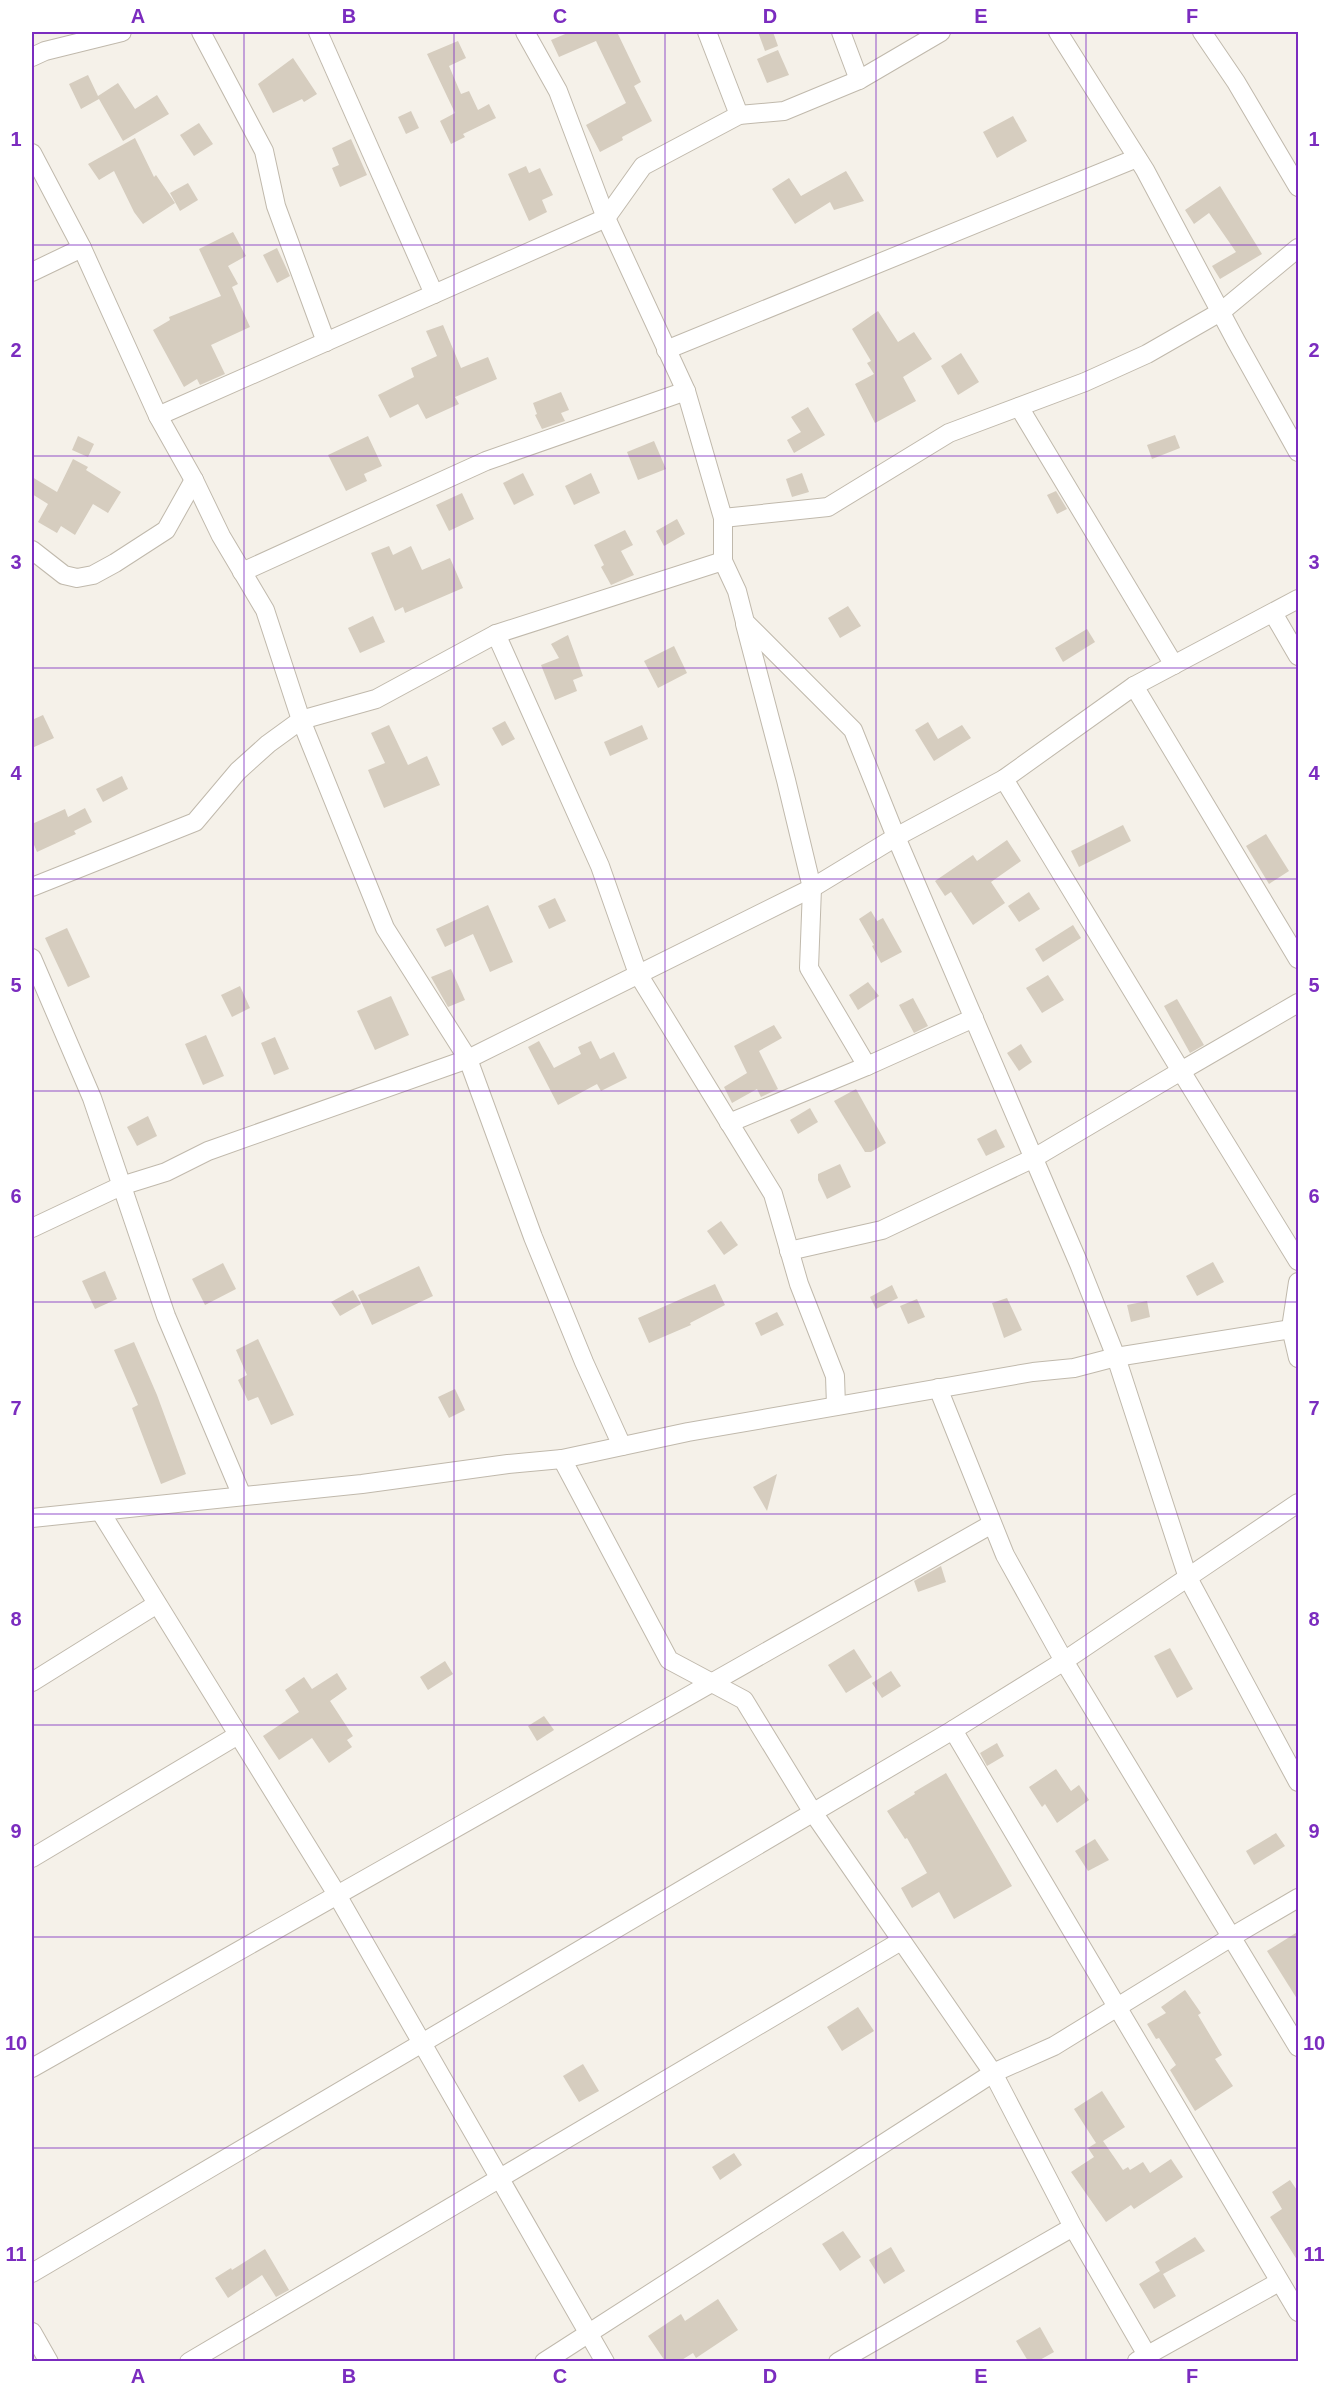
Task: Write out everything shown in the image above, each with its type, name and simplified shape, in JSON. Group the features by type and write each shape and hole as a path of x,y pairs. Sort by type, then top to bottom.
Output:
{"street":[{"path":"32,57 45,51 123,32"},
{"path":"201,32 264,151 276,206 326,342"},
{"path":"318,32 434,294"},
{"path":"525,32 558,91 606,218 686,392 723,518 723,561 737,591 812,888 809,968 867,1066"},
{"path":"707,32 739,115"},
{"path":"841,32 859,80"},
{"path":"158,416 606,218 643,166 739,115 784,111 859,80 941,32"},
{"path":"1058,32 1137,158 1299,452"},
{"path":"1202,32 1236,82 1299,187"},
{"path":"32,153 82,248 158,416 194,480 221,537 265,610 301,720 385,928 468,1059 533,1237 584,1362 622,1446"},
{"path":"666,350 1137,158"},
{"path":"32,272 82,248"},
{"path":"723,518 828,507 949,433 1085,382 1147,354 1222,311 1299,248"},
{"path":"242,572 486,461 686,392"},
{"path":"1019,407 1174,665"},
{"path":"32,550 64,575 77,578 93,575 116,564 166,530 194,480"},
{"path":"32,887 195,822 238,771 301,720 376,699 496,634 723,561"},
{"path":"32,1228 121,1186 166,1172 208,1151 468,1059 812,888 896,837 1004,779 1134,686 1299,599"},
{"path":"1274,613 1299,656"},
{"path":"745,622 853,730 896,837 1079,1264 1116,1357 1188,1578 1299,1782"},
{"path":"496,634 600,866 638,974 772,1194 799,1284 835,1376 836,1406"},
{"path":"1134,686 1299,959"},
{"path":"1004,779 1299,1261"},
{"path":"32,958 92,1098 166,1316 242,1496"},
{"path":"789,1251 882,1230 1034,1158 1299,1003"},
{"path":"729,1123 867,1066 974,1018"},
{"path":"1299,1282 1295,1328 1299,1358"},
{"path":"32,1518 562,1459 836,1406 1033,1372 1074,1368 1116,1357 1295,1328"},
{"path":"938,1388 1005,1555 1064,1661 1299,2047"},
{"path":"562,1459 669,1660 744,1700 812,1811 993,2073 1145,2359 1279,2282"},
{"path":"32,2273 952,1730 1064,1661 1299,1503"},
{"path":"100,1511 336,1894 605,2361"},
{"path":"32,2068 992,1524"},
{"path":"32,1682 157,1604"},
{"path":"952,1730 1279,2282 1299,2312"},
{"path":"32,1858 238,1734"},
{"path":"544,2361 590,2334 993,2073 1054,2046 1299,1898"},
{"path":"189,2361 901,1941"},
{"path":"838,2361 1073,2227"},
{"path":"32,2332 50,2361"}],"building":[{"path":"570,32 617,32 641,82 634,86 652,121 600,152 586,125 626,103 596,41 559,57 551,40"},
{"path":"758,32 773,32 778,46 765,51"},
{"path":"458,41 466,58 449,66 461,94 469,91 478,110 489,104 496,118 463,134 465,137 451,144 440,121 455,113 427,54"},
{"path":"778,50 789,75 767,83 757,59"},
{"path":"293,58 317,94 304,102 302,99 273,113 258,84"},
{"path":"88,75 98,96 118,83 135,109 157,95 169,114 123,141 99,99 81,109 69,84"},
{"path":"411,111 419,128 406,134 398,117"},
{"path":"1013,116 1027,141 997,158 983,132"},
{"path":"199,123 213,144 194,156 180,135"},
{"path":"135,138 154,177 156,175 175,203 143,224 134,212 114,171 99,180 88,164"},
{"path":"351,139 367,175 340,187 332,168 339,165 332,148"},
{"path":"526,166 529,173 540,168 553,195 542,200 547,212 529,221 508,174"},
{"path":"846,171 864,201 834,210 830,202 795,224 772,189 789,178 801,196"},
{"path":"188,183 198,200 180,211 170,193"},
{"path":"1220,186 1262,254 1220,279 1212,266 1236,252 1209,213 1194,224 1185,210"},
{"path":"233,232 246,256 228,266 238,284 232,287 250,327 211,345 225,374 200,385 197,379 184,387 153,330 170,320 169,317 221,296 199,249"},
{"path":"277,248 290,276 277,283 263,255"},
{"path":"878,311 898,342 914,332 932,359 903,377 916,401 875,423 855,384 874,374 867,363 871,361 852,329"},
{"path":"443,325 461,368 488,357 497,379 455,397 459,404 426,419 418,404 390,418 378,395 414,377 411,368 437,356 426,331"},
{"path":"961,353 979,382 958,395 941,366"},
{"path":"561,392 569,410 561,413 565,421 542,429 535,415 537,414 533,403"},
{"path":"808,407 825,435 794,453 787,440 801,432 791,417"},
{"path":"1175,435 1180,448 1152,459 1147,445"},
{"path":"78,436 94,444 88,457 72,450"},
{"path":"368,436 382,466 364,474 367,481 346,491 328,455"},
{"path":"654,441 666,469 638,480 627,452"},
{"path":"73,459 88,467 86,470 121,492 108,513 93,504 75,535 61,526 57,533 38,522 48,504 32,494 32,477 57,492"},
{"path":"523,473 534,495 514,505 503,483"},
{"path":"591,473 600,493 574,505 565,486"},
{"path":"802,473 809,492 792,497 786,479"},
{"path":"1056,491 1067,509 1057,514 1047,495"},
{"path":"462,493 474,519 449,531 436,505"},
{"path":"677,519 685,534 664,546 656,531"},
{"path":"625,530 633,545 621,551 634,575 611,585 601,567 604,565 594,545"},
{"path":"389,546 393,555 411,546 422,570 450,558 463,588 405,613 403,607 395,611 371,553"},
{"path":"848,606 861,626 840,638 828,618"},
{"path":"373,616 385,642 360,653 348,628"},
{"path":"1087,629 1095,642 1063,662 1055,648"},
{"path":"568,635 583,676 573,680 577,691 555,700 541,665 559,658 551,644"},
{"path":"674,646 687,673 658,688 644,661"},
{"path":"43,715 54,738 32,748 32,720"},
{"path":"505,721 515,739 502,746 492,728"},
{"path":"928,722 938,739 962,725 971,738 934,761 915,730"},
{"path":"389,725 408,765 427,756 440,785 384,808 368,770 385,763 371,733"},
{"path":"642,725 648,739 610,756 604,742"},
{"path":"122,776 128,789 103,802 96,789"},
{"path":"85,808 92,822 74,831 76,834 37,852 32,840 32,824 65,809 68,817"},
{"path":"1123,825 1131,841 1079,867 1071,851"},
{"path":"1266,834 1289,871 1269,884 1246,846"},
{"path":"1007,840 1021,861 991,882 1005,903 973,925 951,892 945,896 935,881 973,855 977,861"},
{"path":"1029,892 1040,909 1019,922 1008,906"},
{"path":"555,898 566,921 549,929 538,906"},
{"path":"488,905 513,962 490,972 473,934 445,947 436,929"},
{"path":"871,911 877,921 883,918 902,952 881,963 859,919"},
{"path":"1073,925 1081,938 1043,962 1035,949"},
{"path":"67,928 90,977 68,987 45,938"},
{"path":"451,969 465,1000 448,1007 431,977"},
{"path":"1048,975 1064,1000 1042,1013 1026,988"},
{"path":"868,982 879,996 858,1010 849,995"},
{"path":"240,986 250,1008 232,1017 221,995"},
{"path":"391,996 409,1035 375,1050 357,1011"},
{"path":"913,998 928,1026 914,1033 899,1005"},
{"path":"1177,999 1204,1045 1190,1053 1164,1006"},
{"path":"774,1025 782,1038 759,1051 778,1089 761,1097 757,1089 732,1103 724,1087 747,1073 734,1046"},
{"path":"206,1035 224,1076 203,1085 185,1044"},
{"path":"275,1037 289,1069 274,1075 261,1043"},
{"path":"539,1041 554,1068 581,1054 578,1047 591,1041 600,1059 614,1052 627,1078 601,1091 597,1084 558,1105 528,1047"},
{"path":"1021,1044 1032,1062 1019,1071 1007,1053"},
{"path":"856,1089 886,1143 871,1152 865,1152 834,1101"},
{"path":"810,1108 818,1122 798,1134 790,1120"},
{"path":"148,1116 157,1136 137,1146 127,1127"},
{"path":"996,1129 1005,1147 986,1156 977,1139"},
{"path":"840,1164 851,1187 827,1199 818,1180 818,1174"},
{"path":"721,1221 738,1245 724,1255 707,1231"},
{"path":"1213,1262 1224,1282 1197,1296 1186,1276"},
{"path":"223,1263 236,1289 205,1305 192,1279"},
{"path":"419,1266 433,1296 372,1325 358,1295"},
{"path":"105,1271 117,1299 95,1309 82,1281"},
{"path":"715,1284 725,1305 690,1323 691,1325 649,1343 638,1318"},
{"path":"892,1285 898,1298 876,1309 870,1297"},
{"path":"353,1290 361,1304 340,1316 331,1302"},
{"path":"1007,1298 1022,1330 1004,1338 992,1303"},
{"path":"917,1299 925,1317 908,1324 900,1306"},
{"path":"1147,1301 1150,1317 1131,1322 1127,1305"},
{"path":"777,1312 784,1325 761,1336 755,1323"},
{"path":"258,1339 294,1415 271,1425 258,1397 248,1401 238,1380 247,1375 236,1350"},
{"path":"134,1342 157,1395 186,1474 161,1484 132,1408 138,1405 114,1350"},
{"path":"455,1389 465,1410 449,1418 438,1397"},
{"path":"777,1474 767,1511 753,1487"},
{"path":"941,1566 946,1582 918,1592 914,1581"},
{"path":"1170,1648 1193,1689 1177,1698 1154,1656"},
{"path":"854,1649 872,1677 846,1693 828,1665"},
{"path":"445,1661 453,1674 428,1690 420,1677"},
{"path":"891,1671 901,1686 882,1698 872,1683"},
{"path":"337,1673 347,1689 330,1701 353,1736 347,1740 352,1747 329,1763 312,1738 279,1760 263,1736 299,1712 285,1690 304,1677 312,1689"},
{"path":"544,1716 554,1730 537,1741 528,1726"},
{"path":"997,1743 1004,1756 987,1766 980,1753"},
{"path":"1056,1769 1071,1791 1079,1785 1089,1800 1057,1823 1045,1804 1042,1807 1029,1787"},
{"path":"946,1773 1012,1886 954,1919 939,1892 912,1908 901,1888 927,1873 907,1838 905,1839 887,1811"},
{"path":"1276,1833 1285,1846 1254,1865 1246,1851"},
{"path":"1095,1839 1109,1860 1088,1871 1075,1851"},
{"path":"1299,1931 1299,2002 1267,1951"},
{"path":"1185,1990 1201,2013 1198,2015 1222,2055 1215,2059 1233,2086 1195,2111 1170,2070 1176,2065 1147,2024 1166,2013 1161,2007"},
{"path":"858,2007 874,2031 842,2051 827,2027"},
{"path":"583,2064 599,2091 579,2102 563,2076"},
{"path":"1102,2091 1125,2127 1103,2141 1123,2170 1128,2167 1130,2170 1143,2162 1150,2173 1171,2159 1183,2177 1134,2209 1131,2205 1106,2222 1071,2172 1094,2157 1088,2148 1096,2143 1074,2109"},
{"path":"734,2153 742,2165 720,2180 712,2167"},
{"path":"1290,2180 1299,2193 1299,2263 1270,2217 1282,2209 1272,2192"},
{"path":"843,2231 861,2257 840,2271 822,2244"},
{"path":"1195,2237 1205,2251 1163,2274 1176,2296 1154,2309 1139,2284 1160,2271 1155,2262"},
{"path":"891,2247 905,2271 884,2284 869,2260"},
{"path":"265,2249 289,2290 276,2297 262,2275 228,2298 215,2278"},
{"path":"718,2299 738,2330 696,2358 693,2353 680,2361 665,2361 648,2336 681,2314 685,2321"},
{"path":"1040,2327 1054,2352 1038,2361 1028,2361 1016,2341"}]}
